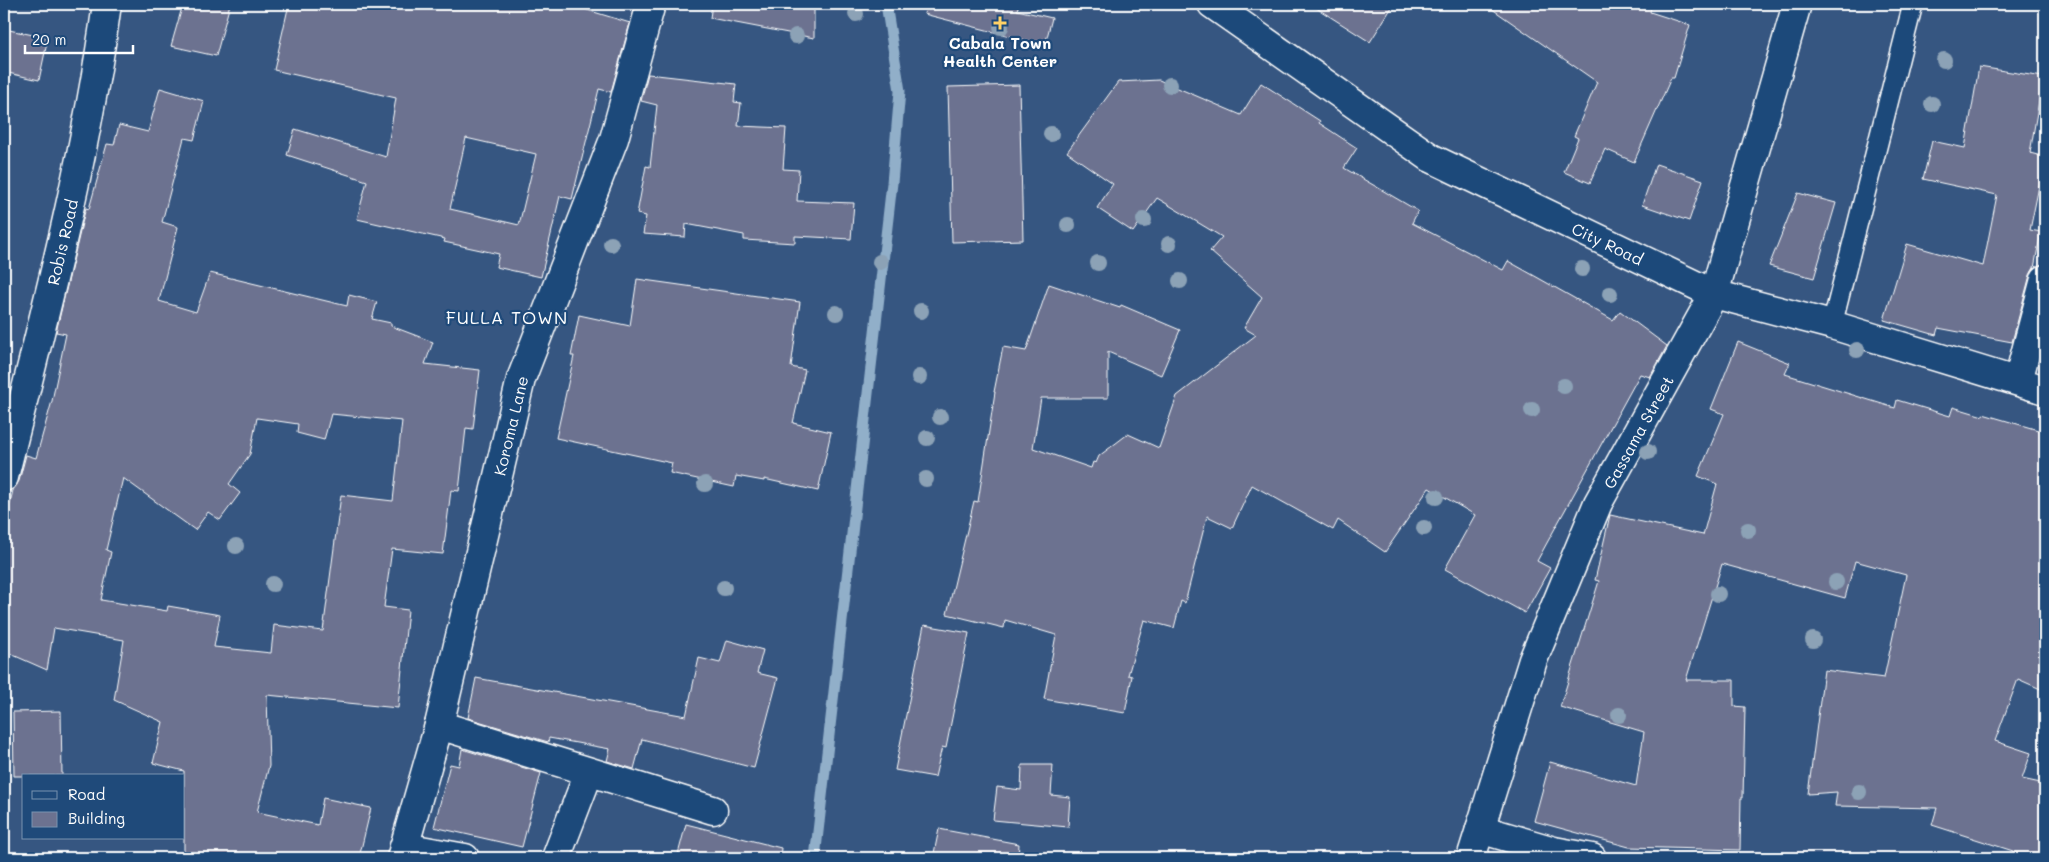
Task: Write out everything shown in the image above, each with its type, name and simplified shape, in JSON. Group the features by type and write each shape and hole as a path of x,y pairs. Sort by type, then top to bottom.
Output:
{"street":[{"name":"Robis Road","path":"4,476 66,230 97,74 107,4"},
{"name":"Koroma Lane","path":"402,852 439,725 521,379 614,139 652,4"},
{"name":"City Road","path":"1212,4 1431,158 1714,294 1832,325 2045,390"},
{"name":"Gassama Street","path":"1471,858 1533,660 1598,503 1714,294 1797,4"},
{"path":"2018,381 2045,279"},
{"path":"439,725 713,810"},
{"path":"556,858 589,772"},
{"path":"1480,829 1554,851 1592,858"},
{"path":"402,852 465,858"}],"lane":[{"path":"1832,325 1913,4"}],"building":[{"path":"183,4 230,4 216,56 171,46"},
{"path":"289,4 586,4 584,9 630,23 611,92 599,89 572,199 560,196 541,277 496,267 499,254 444,242 445,239 357,219 367,181 287,155 295,129 386,157 396,98 274,70","holes":["466,138 536,154 519,225 450,209"]},
{"path":"712,4 814,4 814,38 710,18"},
{"name":"Cabala Town Health Center","path":"926,4 1019,4 1017,10 1052,18 1045,45 924,14"},
{"path":"1310,4 1394,4 1370,42"},
{"path":"1485,4 1652,4 1650,12 1690,25 1674,78 1671,78 1634,162 1605,149 1590,183 1564,172 1578,138 1574,136 1597,82"},
{"path":"4,29 48,38 39,80 4,72"},
{"path":"1979,67 2043,77 2030,153 2045,157 2030,230 2041,232 2034,268 2030,275 2012,342 1938,328 1936,335 1884,320 1907,244 1983,266 1997,195 1923,179 1932,141 1965,148"},
{"path":"648,74 736,84 734,102 741,103 738,126 786,128 783,169 799,170 797,201 854,203 851,239 795,236 795,243 744,240 744,235 686,224 685,237 643,234 646,216 637,214 646,166 650,167 657,105 641,101"},
{"path":"1159,80 1241,115 1261,83 1320,121 1319,123 1357,148 1344,168 1418,211 1412,223 1503,270 1508,261 1613,320 1620,311 1667,346 1650,377 1640,374 1537,561 1550,568 1525,613 1445,569 1475,515 1429,488 1385,552 1338,520 1333,530 1252,485 1232,528 1207,516 1185,603 1181,601 1174,628 1144,620 1128,675 1132,676 1125,713 1044,699 1056,635 1005,620 1004,628 947,614 974,501 978,502 994,392 1003,347 1026,351 1049,284 1120,308 1121,305 1180,330 1161,375 1108,352 1108,398 1041,398 1033,448 1091,468 1093,462 1096,463 1099,456 1128,434 1159,448 1177,396 1256,335 1244,328 1262,297 1210,251 1222,237 1157,198 1133,232 1097,208 1113,184 1067,152 1118,82"},
{"path":"1019,85 1023,240 952,242 948,87"},
{"path":"160,88 204,101 194,140 184,138 162,222 178,227 159,301 196,312 210,273 347,306 349,295 377,302 372,319 391,323 391,326 433,342 425,364 480,370 473,429 466,428 459,491 451,490 443,554 392,549 384,607 408,610 398,708 267,695 269,766 257,812 318,825 323,798 371,808 359,858 184,858 185,774 184,771 153,763 163,722 114,700 124,640 54,628 47,670 4,651 4,530 13,490 19,481 26,455 36,458 52,401 66,334 56,332 84,215 86,208 89,209 107,144 114,145 119,125 148,132","holes":["331,414 402,421 393,501 341,495 323,631 274,625 271,653 214,647 220,615 168,606 167,611 101,600 111,552 106,550 123,478 195,530 208,512 220,520 240,493 229,484 250,454 257,418 298,424 297,433 324,440"]},
{"path":"1656,164 1703,180 1689,221 1642,205"},
{"path":"1798,193 1836,203 1814,278 1769,266"},
{"path":"637,279 800,302 791,367 805,370 793,423 831,432 818,491 764,479 764,481 736,476 734,487 670,473 672,463 556,438 574,356 571,356 579,315 630,326"},
{"path":"1738,342 1790,363 1785,374 1895,408 1897,400 1950,416 1953,407 2045,432 2045,691 2018,679 1995,741 2031,753 2022,779 2045,784 2045,858 2012,858 2013,851 1932,825 1937,808 1835,806 1837,792 1808,794 1824,670 1884,678 1906,575 1855,561 1845,598 1722,564 1686,680 1734,680 1734,706 1745,707 1740,850 1629,847 1534,821 1550,762 1636,786 1644,732 1560,707 1599,581 1595,580 1610,515 1703,535 1717,484 1698,476 1724,414 1711,409"},
{"path":"924,625 969,633 946,748 942,747 935,777 895,770"},
{"path":"727,640 763,650 757,673 778,678 754,768 642,739 634,769 607,761 610,749 549,738 548,742 468,718 476,678 686,716 699,658 720,663"},
{"path":"61,711 62,774 22,774 22,776 14,776 13,712"},
{"path":"462,749 541,773 522,847 434,827 450,764 459,766"},
{"path":"1022,765 1053,765 1051,795 1070,797 1068,827 993,820 997,787 1021,790"},
{"path":"686,824 781,848 780,858 677,858"},
{"path":"939,829 1019,844 1018,858 933,858"}],"waterway":[{"path":"815,858 892,183 900,91 886,4"}],"place":[{"name":"Cabala Town Health Center","path":"1000,23"}],"district":[{"name":"FULLA TOWN","path":"507,317"}]}
